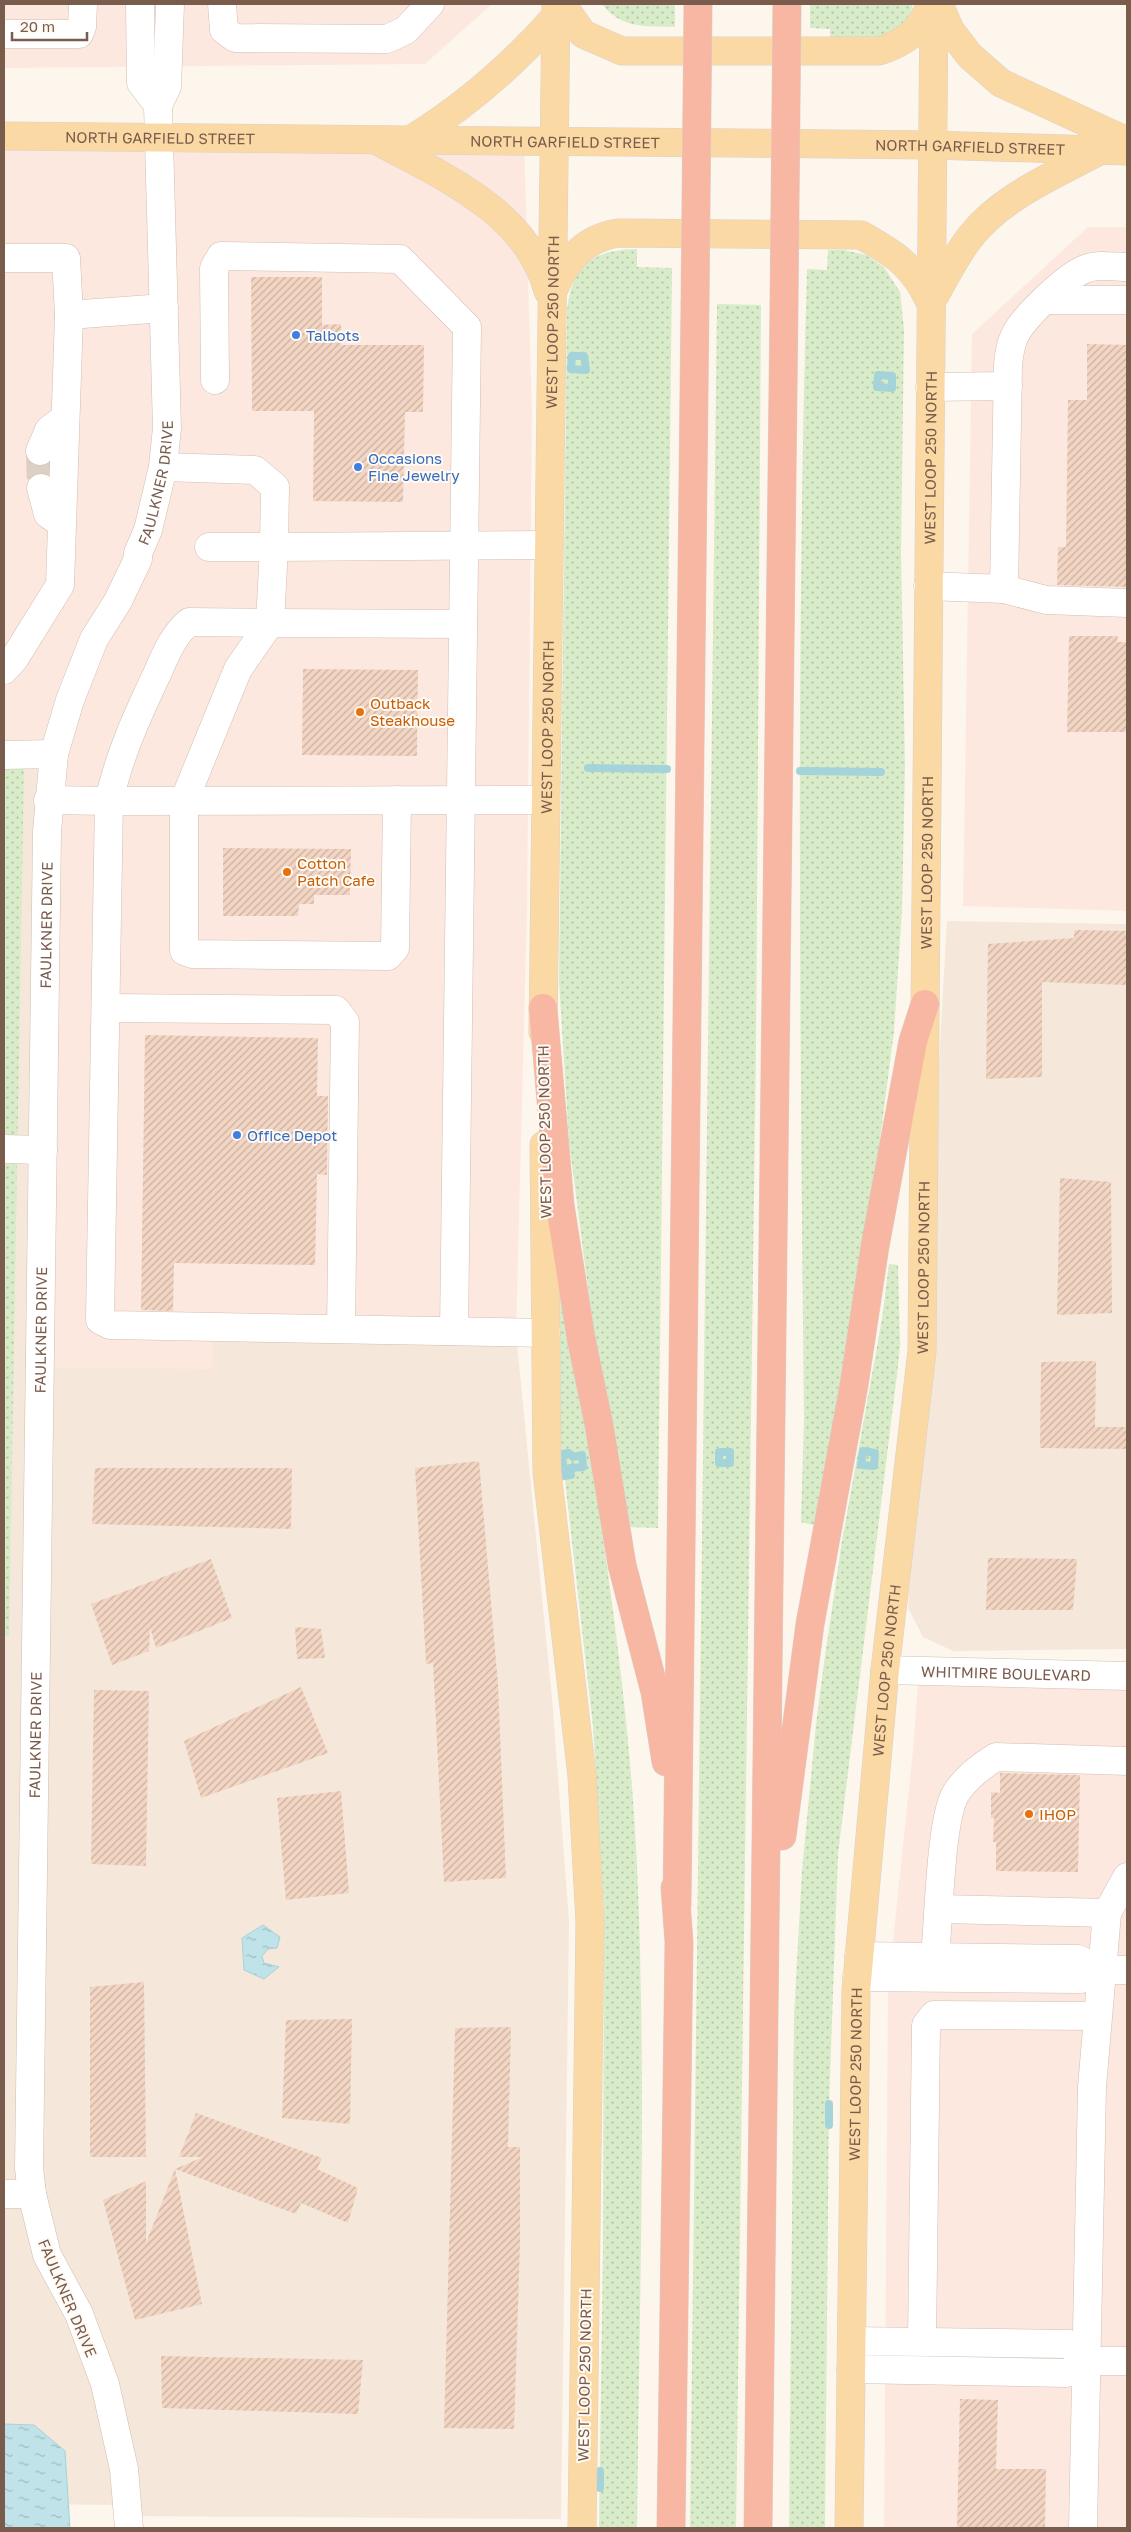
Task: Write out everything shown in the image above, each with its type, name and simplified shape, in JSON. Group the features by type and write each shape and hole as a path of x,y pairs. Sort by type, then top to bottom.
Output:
{"highway":[{"path":"677,1905 698,4"},
{"path":"758,2528 787,4"},
{"path":"764,2085 784,1819 810,1624 854,1385 875,1246 913,1041 925,1004"},
{"path":"543,1008 550,1114 566,1249 620,1556 655,1692 666,1763 679,1942 671,2528"}],"main road":[{"path":"412,139 443,120 495,80 530,46 558,8 583,34 622,51 879,51 902,41 922,24 932,4"},
{"name":"WEST LOOP 250 NORTH","path":"849,2528 858,1966 885,1670 922,1351 932,4"},
{"path":"939,4 950,30 970,56 1001,82 1127,141"},
{"name":"WEST LOOP 250 NORTH","path":"558,8 554,142 543,1008 547,1472 582,1776 590,1922 582,2528"},
{"name":"NORTH GARFIELD STREET","path":"4,136 932,145 1127,151"},
{"path":"375,139 477,196 520,235 542,271 553,302"},
{"path":"930,303 959,252 977,230 1011,199 1099,151"},
{"path":"553,302 560,273 574,254 584,246 605,235 627,233 861,235 894,253 912,270 930,303"}],"street":[{"path":"4,34 79,34 82,27 83,4"},
{"path":"140,4 140,83 158,105 167,87 170,4"},
{"path":"222,4 224,30 235,38 387,39 406,30 430,4"},
{"name":"FAULKNER DRIVE","path":"129,2528 124,2469 105,2384 79,2314 47,2255 32,2194 29,2162 48,800 54,754 70,700 85,659 138,558 138,553 148,530 163,467 167,428 158,105"},
{"path":"215,380 214,268 221,256 400,260 467,327 454,1331"},
{"path":"4,258 66,258 69,315 60,585 14,659 4,670"},
{"path":"1004,589 1008,386 1010,349 1015,334 1067,281 1089,268 1127,267"},
{"path":"1047,300 1127,300"},
{"path":"69,315 164,308"},
{"path":"930,387 1008,386"},
{"path":"40,451 49,430 65,418"},
{"path":"163,467 255,470 275,488 270,623 238,669 184,801 184,951 192,954 388,956 395,948 397,800"},
{"path":"41,488 48,514 61,523"},
{"path":"209,547 549,545"},
{"path":"928,586 1004,589 1046,600 1127,602"},
{"path":"463,624 188,622 170,646 130,730 115,775 109,801 107,1008 100,1320 110,1325 546,1333"},
{"path":"4,755 54,754"},
{"path":"48,800 545,800"},
{"path":"107,1008 336,1010 345,1022 341,1329"},
{"path":"4,1149 43,1150"},
{"name":"WHITMIRE BOULEVARD","path":"885,1670 1127,1676"},
{"path":"935,1956 946,1830 956,1794 982,1766 996,1757 1127,1761"},
{"path":"1083,2528 1092,2087 1100,1970 1107,1913 1127,1876"},
{"path":"940,1909 1107,1913"},
{"path":"858,1966 935,1956 1078,1959 1100,1970"},
{"path":"858,1966 1081,1979 1100,1970 1127,1970"},
{"path":"922,2342 926,2025 934,2015 1097,2016"},
{"path":"4,2194 32,2194"},
{"path":"852,2341 1069,2344 1086,2361"},
{"path":"851,2369 1067,2373 1086,2361 1127,2361"}],"shaded area":[{"path":"4,4 492,4 425,64 4,68"},
{"path":"4,136 524,140 532,412 527,910 516,1334 213,1332 212,1369 39,1367 50,771 4,752"},
{"path":"1088,227 1127,227 1127,911 963,906 972,334"},
{"path":"4,752 54,756 212,1368 213,1331 516,1334 552,1698 569,1921 561,2519 129,2516 128,2505 4,2504"},
{"path":"947,921 1127,924 1127,1649 953,1651 923,1637 908,1608"},
{"path":"919,1670 1127,1675 1127,2528 884,2528 888,1989 913,1750"}],"green space":[{"path":"602,4 675,4 675,27 644,26 626,22 609,12"},
{"path":"810,4 913,4 908,17 901,27 891,34 868,42 830,46 830,29 810,28"},
{"path":"637,249 637,267 672,268 658,1528 625,1527 600,1381 569,1141 559,981 567,311 574,282 579,271 587,263 596,257 608,253"},
{"path":"828,250 844,250 866,255 884,267 900,292 904,329 901,551 905,766 902,910 894,1031 877,1163 817,1526 801,1522 804,1420 800,988 801,556 807,269 827,270"},
{"path":"717,304 761,305 756,1047 736,2528 690,2528"},
{"path":"4,763 24,764 9,1636 4,1636"},
{"path":"889,1264 898,1265 900,1345 838,1854 829,2104 825,2528 789,2528 794,2016 802,1871 816,1724 825,1656 842,1541 882,1319"},
{"path":"556,1290 565,1290 598,1505 618,1649 633,1794 642,2031 642,2197 637,2528 599,2528 603,2252 604,1911 593,1726 560,1436"}],"water":[{"path":"263,1925 280,1937 277,1948 268,1949 262,1956 264,1963 279,1967 264,1979 244,1970 242,1938"},
{"path":"4,2424 34,2425 65,2451 70,2528 4,2528"}],"building":[{"name":"Talbots","path":"251,277 322,277 322,325 341,324 341,345 424,345 423,412 405,412 403,502 313,501 314,411 252,411"},
{"path":"1087,344 1127,345 1127,587 1057,585 1058,547 1066,547 1068,400 1087,400"},
{"path":"1069,636 1118,636 1117,642 1127,642 1127,732 1067,732"},
{"name":"Outback Steakhouse","path":"303,669 418,670 417,756 302,755"},
{"name":"Cotton Patch Cafe","path":"223,848 351,849 350,895 314,895 314,904 299,904 298,916 223,916"},
{"path":"1074,930 1127,931 1127,985 1042,982 1042,1077 986,1079 988,944 1074,938"},
{"name":"Office Depot","path":"145,1035 318,1038 317,1096 328,1096 327,1175 317,1174 315,1265 174,1263 173,1311 141,1310"},
{"path":"1060,1178 1111,1182 1112,1313 1057,1315"},
{"path":"1096,1361 1095,1427 1127,1427 1127,1449 1040,1448 1041,1362"},
{"path":"479,1461 498,1685 506,1878 444,1882 433,1663 426,1664 415,1468"},
{"path":"95,1468 292,1468 291,1529 92,1524"},
{"path":"988,1558 1077,1559 1073,1610 986,1610"},
{"path":"211,1559 232,1618 156,1648 150,1627 149,1651 112,1665 91,1604"},
{"path":"295,1627 321,1629 325,1658 297,1659"},
{"path":"301,1687 328,1753 201,1798 184,1741"},
{"path":"94,1690 149,1691 146,1866 91,1864"},
{"path":"1000,1773 1080,1775 1078,1872 996,1871 996,1842 993,1842 994,1818 991,1818 991,1792 1000,1793"},
{"path":"341,1791 349,1893 286,1900 277,1798"},
{"path":"144,1982 146,2157 90,2157 90,1987"},
{"path":"352,2019 350,2124 282,2118 286,2020"},
{"path":"511,2027 508,2147 520,2147 520,2244 514,2429 444,2428 455,2028"},
{"path":"196,2113 322,2158 317,2169 358,2188 348,2223 301,2203 296,2214 175,2169 203,2157 179,2157"},
{"path":"175,2169 202,2304 135,2320 103,2200 146,2181 146,2243"},
{"path":"161,2356 363,2360 358,2414 162,2408"},
{"path":"960,2399 998,2400 996,2469 1046,2469 1045,2528 957,2528"}],"waterway":[{"path":"572,356 584,356 586,370 571,369 572,356"},
{"path":"878,375 892,376 892,388 877,387 878,375"},
{"path":"588,768 667,769"},
{"path":"800,771 881,772"},
{"path":"863,1451 875,1453 874,1466 861,1465 863,1451"},
{"path":"719,1452 730,1452 730,1463 719,1463 719,1452"},
{"path":"569,1453 573,1457 582,1455 583,1467 570,1468 571,1475 564,1476 562,1454 569,1453"},
{"path":"829,2104 829,2125"},
{"path":"600,2471 600,2488"}],"tunnel":[{"path":"40,451 41,488"}],"place":[{"name":"Talbots","path":"296,335"},
{"name":"Occasions Fine Jewelry","path":"358,467"},
{"name":"Outback Steakhouse","path":"360,712"},
{"name":"Cotton Patch Cafe","path":"287,872"},
{"name":"Office Depot","path":"237,1135"},
{"name":"IHOP","path":"1029,1814"}]}
